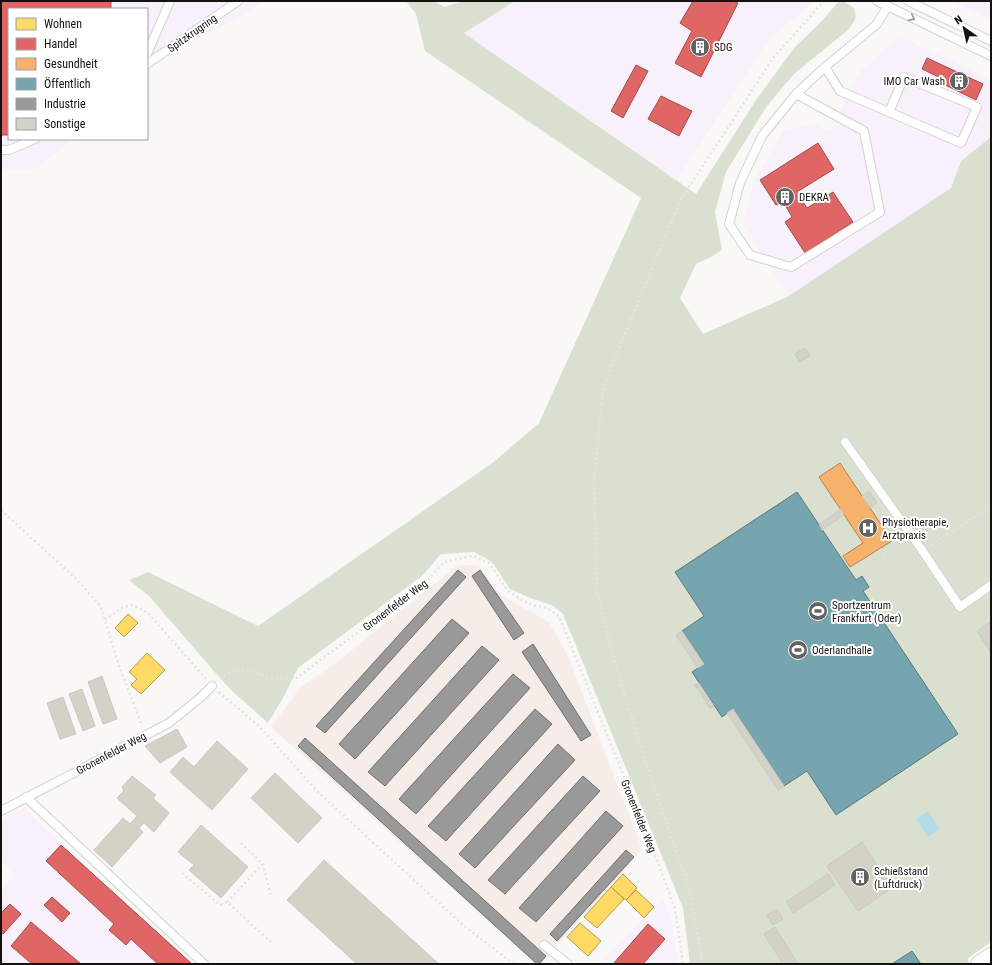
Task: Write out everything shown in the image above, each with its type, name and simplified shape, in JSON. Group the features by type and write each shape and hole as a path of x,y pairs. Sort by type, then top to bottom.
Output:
{"street":[{"path":"978,964 991,956"}],"lane":[{"path":"148,52 170,1"},
{"name":"Spitzkrugring","path":"148,63 238,1"},
{"path":"877,1 991,56"},
{"path":"908,1 921,4 991,41"},
{"path":"796,94 864,131 880,212 791,267 750,255 728,224 740,183 762,136 796,94 825,67 876,25 888,6"},
{"path":"825,67 840,91 960,143 977,107 904,77 889,112"},
{"path":"1,150 9,150 33,140"},
{"path":"845,442 960,606 991,585"},
{"name":"Gronenfelder Weg","path":"1,811 168,723 201,697 212,686"},
{"path":"26,797 204,964"},
{"path":"544,945 568,964"}],"path":[{"path":"703,964 689,887 639,741 612,652 597,591 594,480 603,387 681,199 773,58 824,1"},
{"path":"922,550 991,506"},
{"path":"1,510 74,577 100,605 118,663 145,735"},
{"path":"880,549 886,558"},
{"name":"Gronenfelder Weg","path":"212,686 227,673 243,669 271,678 295,679 429,579 444,562 473,556 489,563 508,591 529,604 547,608 559,616 650,841 675,909 683,964"},
{"path":"105,620 121,608 132,605 148,613 212,686 260,727 317,791 463,925 514,964"},
{"path":"241,843 263,864 271,897"},
{"path":"182,873 220,905 227,902 263,864"},
{"path":"227,902 271,942"}],"shaded area":[{"path":"1,1 264,1 243,15 160,57 148,75 148,8 8,8 8,140 73,140 35,169 1,169"},
{"path":"517,1 815,1 768,40 677,180 464,32"},
{"path":"953,1 991,1 991,21"},
{"path":"900,36 991,80 991,137 961,161 951,188 789,296 743,226 755,178 784,130 814,124 831,131 857,75"},
{"path":"458,565 478,565 501,595 549,622 568,656 642,849 541,964 536,964 271,727 300,688 337,662"},
{"path":"23,808 193,964 1,964 1,890 14,875 1,859 1,819"},
{"path":"663,899 670,915 678,964 599,964"}],"green space":[{"path":"406,1 434,1 444,7 463,1 515,1 464,33 696,194 756,100 795,47 822,21 839,1 843,1 854,8 856,18 849,29 794,74 767,106 726,172 715,212 722,250 696,264 680,298 703,334 789,296 951,188 961,161 991,137 991,942 968,958 969,964 690,964 683,908 563,614 552,605 530,598 510,589 492,562 474,552 441,554 422,576 298,668 268,723 231,690 150,597 129,580 148,572 258,626 495,461 539,423 641,198 425,51 416,14"}],"water":[{"path":"928,811 940,829 928,837 916,819"}],"building: Wohnen":[{"path":"128,614 138,623 124,637 115,628"},
{"path":"147,653 165,670 141,694 131,685 137,679 129,672"},
{"path":"623,874 637,888 626,900 611,887"},
{"path":"611,887 624,899 597,928 584,917"},
{"path":"636,890 654,907 644,918 626,900"},
{"path":"580,923 601,941 588,956 567,937"}],"building: Handel":[{"path":"1,1 111,1 111,8 8,8 8,135 1,135"},
{"name":"SDG","path":"693,1 734,1 738,3 701,77 675,63 692,31 680,23"},
{"name":"IMO Car Wash","path":"927,58 983,84 976,100 941,83 943,79 922,69"},
{"path":"636,65 648,71 623,118 611,111"},
{"path":"661,96 692,111 679,136 648,119"},
{"name":"DEKRA","path":"818,143 834,169 797,192 807,208 833,192 853,222 805,253 785,222 792,217 783,201 776,205 760,180"},
{"path":"61,845 192,964 158,964 131,939 126,945 109,930 114,924 46,861"},
{"path":"52,897 70,913 62,922 44,905"},
{"path":"10,904 21,914 3,934 1,932 1,913"},
{"path":"31,922 81,964 32,964 11,946"},
{"path":"648,924 665,939 643,964 613,964"}],"building: Gesundheit":[{"name":"Physiotherapie, Arztpraxis","path":"840,463 892,541 850,567 843,556 863,543 819,477"}],"building: Öffentlich":[{"name":"Oderlandhalle","path":"797,492 856,580 862,576 869,587 863,591 958,734 836,815 807,771 784,786 733,709 722,717 692,672 704,664 682,631 704,616 675,572"},
{"path":"912,951 921,964 892,964"}],"building: Industrie":[{"path":"458,570 466,577 325,733 316,726"},
{"path":"480,570 524,633 514,640 472,576"},
{"path":"452,619 469,633 355,759 339,744"},
{"path":"533,644 591,735 581,741 522,652"},
{"path":"482,646 499,660 385,786 368,772"},
{"path":"513,674 530,688 416,814 399,799"},
{"path":"535,709 552,724 446,841 428,826"},
{"path":"305,738 546,956 539,964 537,964 298,746"},
{"path":"558,744 575,760 475,868 459,854"},
{"path":"583,776 600,791 505,894 488,880"},
{"path":"606,811 623,826 536,922 519,908"},
{"path":"626,850 634,857 557,941 550,934"}],"building: Sonstige":[{"path":"805,348 810,356 800,362 795,354"},
{"path":"869,491 877,503 870,508 862,496"},
{"path":"841,509 844,515 822,530 819,524"},
{"path":"991,622 991,653 977,631"},
{"path":"682,631 704,664 698,668 676,635"},
{"path":"102,676 117,719 103,724 88,682"},
{"path":"699,683 714,706 710,708 695,685"},
{"path":"82,689 95,726 83,731 69,694"},
{"path":"63,697 76,734 60,739 47,703"},
{"path":"733,709 784,786 778,790 727,713"},
{"path":"177,729 187,747 160,763 145,746"},
{"path":"217,741 248,769 212,810 170,772 183,757 194,767"},
{"path":"275,773 322,818 298,843 251,798"},
{"path":"132,776 156,795 153,798 169,813 154,832 144,823 139,828 143,832 112,867 94,850 123,818 130,824 137,816 117,798 124,791 122,787"},
{"path":"201,825 248,867 221,898 189,870 194,865 178,852"},
{"name":"Schießstand (Luftdruck)","path":"862,842 892,888 858,911 827,866"},
{"path":"324,860 439,964 357,964 287,900"},
{"path":"828,874 835,885 793,913 786,902"},
{"path":"777,909 783,919 773,925 767,915"},
{"path":"775,927 798,964 783,964 764,934"}],"place":[{"name":"SDG","path":"700,47"},
{"name":"IMO Car Wash","path":"959,81"},
{"name":"DEKRA","path":"785,197"},
{"name":"Physiotherapie, Arztpraxis","path":"868,528"},
{"name":"Sportzentrum Frankfurt (Oder)","path":"818,611"},
{"name":"Oderlandhalle","path":"798,650"},
{"name":"Schießstand (Luftdruck)","path":"860,877"}]}
